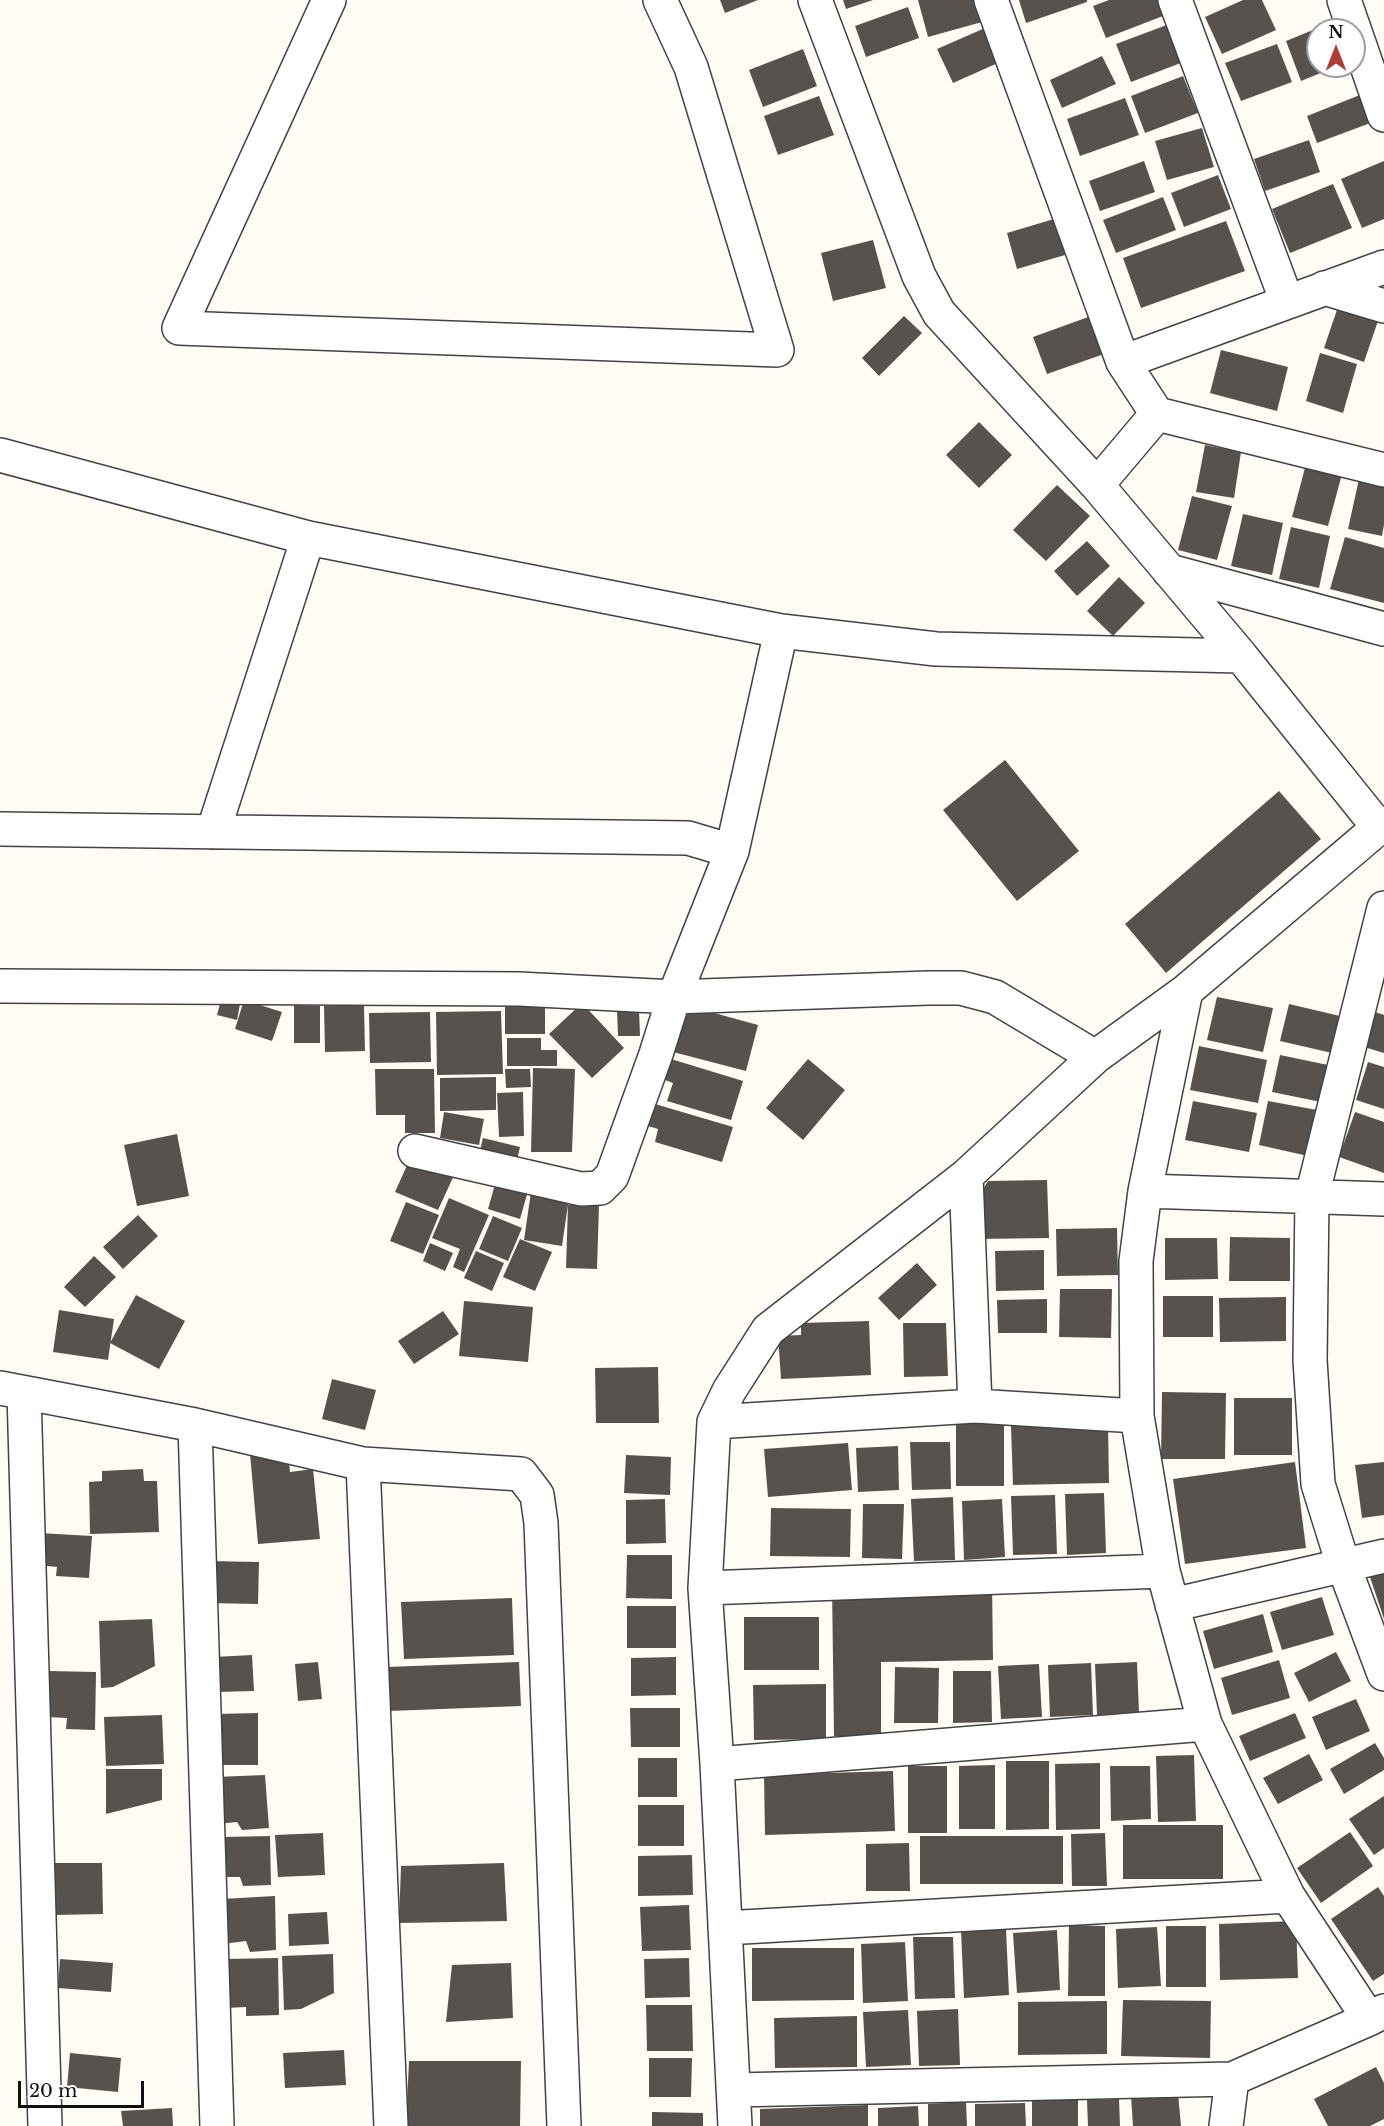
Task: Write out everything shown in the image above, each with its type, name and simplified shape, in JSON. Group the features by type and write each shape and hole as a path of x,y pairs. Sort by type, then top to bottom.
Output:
{"street":[{"path":"329,0 179,328 777,351 691,67 660,0"},
{"path":"735,2126 717,1764 705,1588 714,1422 729,1390 768,1330 966,1176 1095,1057 1186,991 1381,825 1097,485 939,314 919,276 815,0"},
{"path":"991,0 1123,362 1157,414 1384,470"},
{"path":"1175,0 1287,302"},
{"path":"1344,0 1384,115"},
{"path":"1123,362 1384,267"},
{"path":"1324,288 1384,306"},
{"path":"1097,485 1157,414"},
{"path":"0,454 308,538 781,631 936,649 1241,656"},
{"path":"213,832 308,538"},
{"path":"1170,571 1384,629"},
{"path":"415,1151 581,1189 600,1188 612,1176 674,997 732,851 781,631"},
{"path":"0,829 688,838 732,851"},
{"path":"1384,908 1312,1196 1310,1360 1318,1484 1343,1564 1384,1674"},
{"path":"0,986 519,989 674,997 928,987 961,988 995,997 1095,1057"},
{"path":"734,2090 1232,2079 1377,2015 1288,1896 1205,1724 1163,1571 1137,1416 1136,1261 1145,1191 1186,991"},
{"path":"966,1176 975,1406"},
{"path":"1145,1191 1384,1199"},
{"path":"45,2126 12,1391 195,1425 363,1464 521,1474 537,1495 542,1523 564,2126"},
{"path":"714,1422 975,1406 1137,1416"},
{"path":"195,1425 217,2126"},
{"path":"363,1464 392,2126"},
{"path":"1172,1605 1384,1556"},
{"path":"705,1588 1163,1571"},
{"path":"717,1764 1205,1724"},
{"path":"725,1928 1288,1896"},
{"path":"1226,2126 1232,2079"}],"building":[{"path":"720,0 758,0 725,13"},
{"path":"843,0 873,0 846,9"},
{"path":"918,0 976,0 982,22 928,37"},
{"path":"1019,0 1087,0 1087,2 1026,23"},
{"path":"1109,0 1157,0 1163,16 1106,38 1093,6"},
{"path":"1243,0 1262,0 1276,30 1222,54 1205,17"},
{"path":"908,7 919,38 866,57 855,26"},
{"path":"1172,23 1186,61 1131,82 1116,44"},
{"path":"985,28 1000,62 953,83 937,49"},
{"path":"1306,33 1306,78 1308,78 1301,81 1286,41"},
{"path":"1277,44 1292,82 1241,101 1225,63"},
{"path":"803,49 817,86 763,107 749,70"},
{"path":"1102,56 1116,84 1062,108 1050,80"},
{"path":"1183,76 1198,113 1145,133 1131,96"},
{"path":"1370,91 1381,119 1317,143 1307,116"},
{"path":"819,96 834,135 778,155 764,116"},
{"path":"1125,98 1139,135 1080,156 1067,119"},
{"path":"1202,128 1214,167 1167,180 1155,141"},
{"path":"1309,140 1320,172 1265,191 1254,159"},
{"path":"1144,161 1155,192 1100,211 1089,181"},
{"path":"1384,161 1384,219 1362,228 1341,179"},
{"path":"1218,175 1231,209 1184,227 1171,193"},
{"path":"1333,184 1352,228 1290,253 1272,209"},
{"path":"1163,197 1176,230 1116,253 1103,220"},
{"path":"1054,219 1065,255 1017,269 1007,233"},
{"path":"1226,221 1245,271 1141,308 1123,258"},
{"path":"873,240 886,288 833,301 821,253"},
{"path":"1340,301 1380,315 1364,362 1324,348"},
{"path":"904,316 922,333 879,376 862,358"},
{"path":"1091,316 1104,354 1047,374 1033,337"},
{"path":"1221,350 1288,367 1277,411 1210,393"},
{"path":"1320,353 1357,364 1343,413 1306,401"},
{"path":"979,422 1012,455 979,488 946,455"},
{"path":"1205,445 1241,452 1234,498 1196,492"},
{"path":"1306,464 1342,474 1328,526 1292,517"},
{"path":"1359,479 1384,484 1382,536 1348,529"},
{"path":"1057,485 1090,516 1046,561 1013,530"},
{"path":"1192,496 1232,506 1217,560 1178,550"},
{"path":"1243,514 1283,523 1272,575 1231,566"},
{"path":"1291,527 1330,536 1319,588 1279,579"},
{"path":"1345,537 1384,548 1384,603 1330,589"},
{"path":"1087,541 1110,566 1077,596 1054,571"},
{"path":"1119,577 1145,603 1113,636 1087,611"},
{"path":"1005,760 1079,851 1017,901 943,810"},
{"path":"1279,791 1321,839 1166,973 1125,924"},
{"path":"1217,997 1273,1008 1263,1052 1207,1040"},
{"path":"505,999 545,999 545,1034 505,1034"},
{"path":"221,1000 240,1004 237,1020 217,1015"},
{"path":"244,1000 282,1012 272,1041 235,1029"},
{"path":"582,1003 624,1048 592,1078 549,1034"},
{"path":"1289,1004 1340,1016 1332,1053 1280,1041"},
{"path":"294,1005 320,1006 320,1043 294,1043"},
{"path":"685,1005 758,1025 746,1071 673,1052"},
{"path":"324,1006 364,1006 365,1051 325,1052"},
{"path":"639,1010 640,1036 618,1036 617,1011"},
{"path":"501,1011 503,1074 437,1075 436,1012"},
{"path":"430,1012 431,1062 370,1063 369,1013"},
{"path":"1375,1012 1384,1015 1384,1053 1364,1047"},
{"path":"507,1038 541,1038 541,1050 557,1050 557,1066 507,1066"},
{"path":"1199,1046 1267,1060 1258,1103 1190,1090"},
{"path":"1280,1055 1333,1066 1326,1103 1272,1092"},
{"path":"671,1059 743,1081 731,1120 667,1101 673,1083 665,1080"},
{"path":"808,1059 845,1090 803,1140 766,1108"},
{"path":"1368,1062 1384,1067 1384,1109 1356,1100"},
{"path":"533,1068 575,1069 572,1152 531,1152"},
{"path":"375,1069 434,1069 435,1133 405,1133 405,1115 376,1115"},
{"path":"505,1069 530,1069 531,1087 506,1088"},
{"path":"496,1077 496,1110 440,1111 440,1078"},
{"path":"523,1092 524,1136 499,1137 497,1093"},
{"path":"1193,1101 1257,1113 1249,1152 1185,1140"},
{"path":"1268,1101 1317,1110 1308,1156 1259,1145"},
{"path":"655,1104 733,1127 722,1162 655,1142 658,1129 648,1126"},
{"path":"444,1112 484,1119 479,1145 440,1138"},
{"path":"1355,1112 1384,1122 1384,1173 1339,1157"},
{"path":"177,1134 189,1196 137,1206 124,1145"},
{"path":"483,1138 520,1147 515,1168 478,1159"},
{"path":"413,1152 456,1171 438,1210 395,1192"},
{"path":"498,1174 530,1184 520,1219 488,1209"},
{"path":"1047,1180 1049,1238 977,1239 976,1201 988,1181"},
{"path":"532,1185 570,1191 562,1246 524,1240"},
{"path":"449,1198 489,1215 464,1272 453,1267 460,1249 432,1238"},
{"path":"406,1202 439,1215 423,1254 390,1241"},
{"path":"568,1205 599,1205 597,1269 566,1268"},
{"path":"138,1215 158,1236 123,1269 103,1247"},
{"path":"493,1216 522,1228 508,1261 479,1249"},
{"path":"1117,1228 1118,1275 1057,1276 1056,1229"},
{"path":"1230,1237 1290,1238 1290,1281 1229,1281"},
{"path":"1165,1238 1217,1238 1218,1279 1165,1280"},
{"path":"520,1239 552,1252 535,1291 503,1277"},
{"path":"430,1243 453,1253 445,1271 423,1261"},
{"path":"1044,1250 1044,1290 996,1291 995,1251"},
{"path":"476,1251 504,1263 492,1291 464,1278"},
{"path":"94,1256 116,1277 85,1307 64,1287"},
{"path":"917,1263 937,1285 899,1320 878,1298"},
{"path":"1060,1289 1112,1289 1111,1338 1059,1337"},
{"path":"136,1295 185,1321 159,1369 110,1343"},
{"path":"1163,1296 1213,1296 1213,1337 1163,1337"},
{"path":"1286,1297 1286,1341 1220,1342 1219,1298"},
{"path":"1047,1299 1047,1333 998,1333 997,1300"},
{"path":"464,1301 533,1307 528,1362 459,1356"},
{"path":"59,1310 114,1319 108,1360 53,1352"},
{"path":"443,1311 459,1334 414,1364 398,1341"},
{"path":"869,1321 871,1375 781,1379 778,1336 801,1335 801,1323"},
{"path":"903,1323 946,1323 948,1376 904,1377"},
{"path":"658,1367 659,1423 596,1423 595,1368"},
{"path":"332,1379 376,1390 365,1430 322,1419"},
{"path":"1162,1392 1226,1393 1225,1459 1161,1459"},
{"path":"1234,1398 1292,1398 1292,1455 1234,1455"},
{"path":"956,1423 1004,1423 1004,1486 956,1486"},
{"path":"1108,1424 1109,1483 1013,1485 1011,1426"},
{"path":"910,1442 950,1442 951,1489 912,1490"},
{"path":"848,1443 852,1490 768,1497 764,1449"},
{"path":"898,1446 899,1490 858,1492 856,1448"},
{"path":"288,1451 290,1472 313,1469 320,1539 258,1544 250,1453"},
{"path":"626,1455 671,1457 670,1495 624,1493"},
{"path":"1295,1462 1306,1548 1185,1564 1173,1479"},
{"path":"1384,1462 1384,1515 1362,1518 1355,1465"},
{"path":"143,1469 144,1481 157,1481 159,1532 90,1534 89,1482 102,1481 102,1471"},
{"path":"1104,1493 1106,1553 1067,1555 1065,1494"},
{"path":"1055,1495 1057,1554 1013,1555 1011,1496"},
{"path":"953,1497 955,1560 914,1561 911,1499"},
{"path":"665,1499 666,1543 626,1544 626,1500"},
{"path":"1002,1499 1005,1557 964,1560 962,1501"},
{"path":"863,1504 904,1504 902,1559 862,1558"},
{"path":"771,1508 851,1509 850,1557 770,1556"},
{"path":"39,1533 92,1536 89,1578 56,1576 57,1567 37,1565"},
{"path":"627,1555 672,1555 672,1599 626,1598"},
{"path":"208,1561 259,1562 258,1604 207,1603"},
{"path":"1384,1572 1384,1619 1370,1577"},
{"path":"992,1583 993,1660 881,1662 881,1736 834,1736 832,1585"},
{"path":"1322,1597 1334,1635 1282,1650 1270,1612"},
{"path":"512,1598 514,1655 404,1659 401,1602"},
{"path":"627,1606 676,1606 676,1648 627,1648"},
{"path":"1263,1614 1273,1652 1214,1669 1203,1631"},
{"path":"744,1617 819,1617 819,1670 744,1670"},
{"path":"152,1619 155,1666 113,1687 101,1688 99,1621"},
{"path":"1336,1652 1351,1681 1309,1702 1294,1673"},
{"path":"252,1655 254,1691 216,1692 214,1657"},
{"path":"676,1657 676,1695 631,1696 631,1658"},
{"path":"1279,1660 1290,1698 1232,1715 1221,1678"},
{"path":"318,1662 322,1699 298,1701 295,1664"},
{"path":"519,1662 521,1706 389,1711 387,1667"},
{"path":"1137,1662 1139,1713 1097,1715 1095,1664"},
{"path":"1091,1663 1093,1715 1050,1717 1048,1665"},
{"path":"1039,1664 1042,1717 1001,1719 998,1666"},
{"path":"895,1667 939,1668 938,1723 894,1723"},
{"path":"49,1671 96,1672 95,1730 66,1729 67,1718 48,1717"},
{"path":"953,1671 991,1671 992,1722 953,1723"},
{"path":"826,1684 826,1739 754,1740 753,1685"},
{"path":"1356,1699 1370,1731 1326,1750 1312,1717"},
{"path":"630,1708 680,1708 680,1747 631,1747"},
{"path":"258,1713 258,1765 214,1765 214,1714"},
{"path":"1295,1713 1306,1738 1250,1761 1239,1736"},
{"path":"162,1715 164,1764 106,1766 104,1717"},
{"path":"1375,1743 1384,1758 1384,1770 1344,1794 1330,1769"},
{"path":"1309,1754 1323,1780 1278,1804 1263,1778"},
{"path":"1194,1755 1196,1821 1158,1822 1156,1756"},
{"path":"638,1758 677,1758 677,1797 638,1797"},
{"path":"1006,1761 1049,1761 1049,1829 1006,1830"},
{"path":"1100,1763 1100,1829 1056,1830 1055,1764"},
{"path":"995,1765 995,1829 959,1829 959,1766"},
{"path":"908,1766 947,1766 947,1833 908,1833"},
{"path":"1110,1766 1150,1766 1151,1819 1111,1821"},
{"path":"106,1769 162,1769 162,1800 106,1814"},
{"path":"893,1771 895,1831 765,1835 764,1775"},
{"path":"265,1775 269,1828 242,1830 237,1822 217,1824 215,1777"},
{"path":"1384,1796 1384,1848 1374,1855 1349,1819"},
{"path":"638,1805 684,1805 684,1846 638,1846"},
{"path":"1123,1825 1223,1825 1223,1879 1123,1879"},
{"path":"1350,1832 1373,1866 1321,1903 1297,1868"},
{"path":"323,1833 325,1875 278,1877 275,1835"},
{"path":"1105,1833 1107,1886 1072,1886 1071,1834"},
{"path":"270,1836 271,1885 243,1886 240,1877 223,1877 222,1837"},
{"path":"920,1836 1063,1836 1063,1884 920,1884"},
{"path":"909,1843 910,1891 866,1891 866,1844"},
{"path":"692,1855 693,1895 638,1896 638,1856"},
{"path":"54,1863 102,1863 103,1914 54,1915"},
{"path":"504,1863 507,1921 399,1923 401,1866"},
{"path":"1378,1887 1384,1896 1384,1974 1373,1981 1331,1919"},
{"path":"275,1896 276,1950 250,1952 246,1941 223,1944 222,1899"},
{"path":"689,1905 691,1950 642,1951 640,1907"},
{"path":"327,1912 329,1944 289,1946 288,1914"},
{"path":"1296,1921 1298,1978 1220,1980 1219,1924"},
{"path":"1069,1925 1105,1926 1105,1996 1068,1996"},
{"path":"1166,1926 1206,1926 1206,1987 1166,1987"},
{"path":"1157,1927 1161,1986 1118,1988 1116,1929"},
{"path":"1006,1929 1009,1995 964,1998 961,1931"},
{"path":"1057,1930 1060,1990 1017,1993 1013,1933"},
{"path":"913,1937 953,1937 955,1998 915,1999"},
{"path":"905,1942 908,2001 863,2003 861,1944"},
{"path":"752,1948 854,1948 854,2000 752,2001"},
{"path":"333,1954 334,1993 301,2009 284,2010 282,1956"},
{"path":"278,1958 279,2015 246,2016 246,2007 225,2008 224,1959"},
{"path":"689,1958 690,1997 645,1998 644,1959"},
{"path":"60,1959 113,1963 111,1992 58,1988"},
{"path":"511,1963 513,2018 446,2022 452,1965"},
{"path":"1123,2000 1211,2001 1210,2058 1121,2056"},
{"path":"1107,2001 1107,2054 1018,2055 1018,2002"},
{"path":"646,2005 692,2005 693,2051 647,2051"},
{"path":"958,2009 960,2065 919,2066 917,2011"},
{"path":"908,2010 911,2065 866,2067 863,2012"},
{"path":"857,2016 857,2067 775,2068 774,2018"},
{"path":"344,2050 346,2085 285,2088 283,2053"},
{"path":"70,2053 121,2058 118,2092 67,2087"},
{"path":"649,2058 692,2058 691,2097 649,2097"},
{"path":"409,2061 521,2061 520,2126 406,2126"},
{"path":"1376,2067 1384,2083 1384,2119 1370,2126 1328,2126 1314,2099"},
{"path":"1178,2093 1181,2126 1133,2126 1131,2096"},
{"path":"1078,2099 1078,2126 1032,2126 1032,2100"},
{"path":"1119,2099 1120,2126 1088,2126 1087,2100"},
{"path":"966,2102 967,2126 928,2126 928,2104"},
{"path":"1025,2103 1026,2126 975,2126 975,2104"},
{"path":"868,2105 868,2126 760,2126 760,2109"},
{"path":"918,2106 919,2126 878,2126 878,2108"},
{"path":"172,2108 173,2126 123,2126 121,2111"},
{"path":"652,2112 703,2113 703,2126 652,2126"}]}
